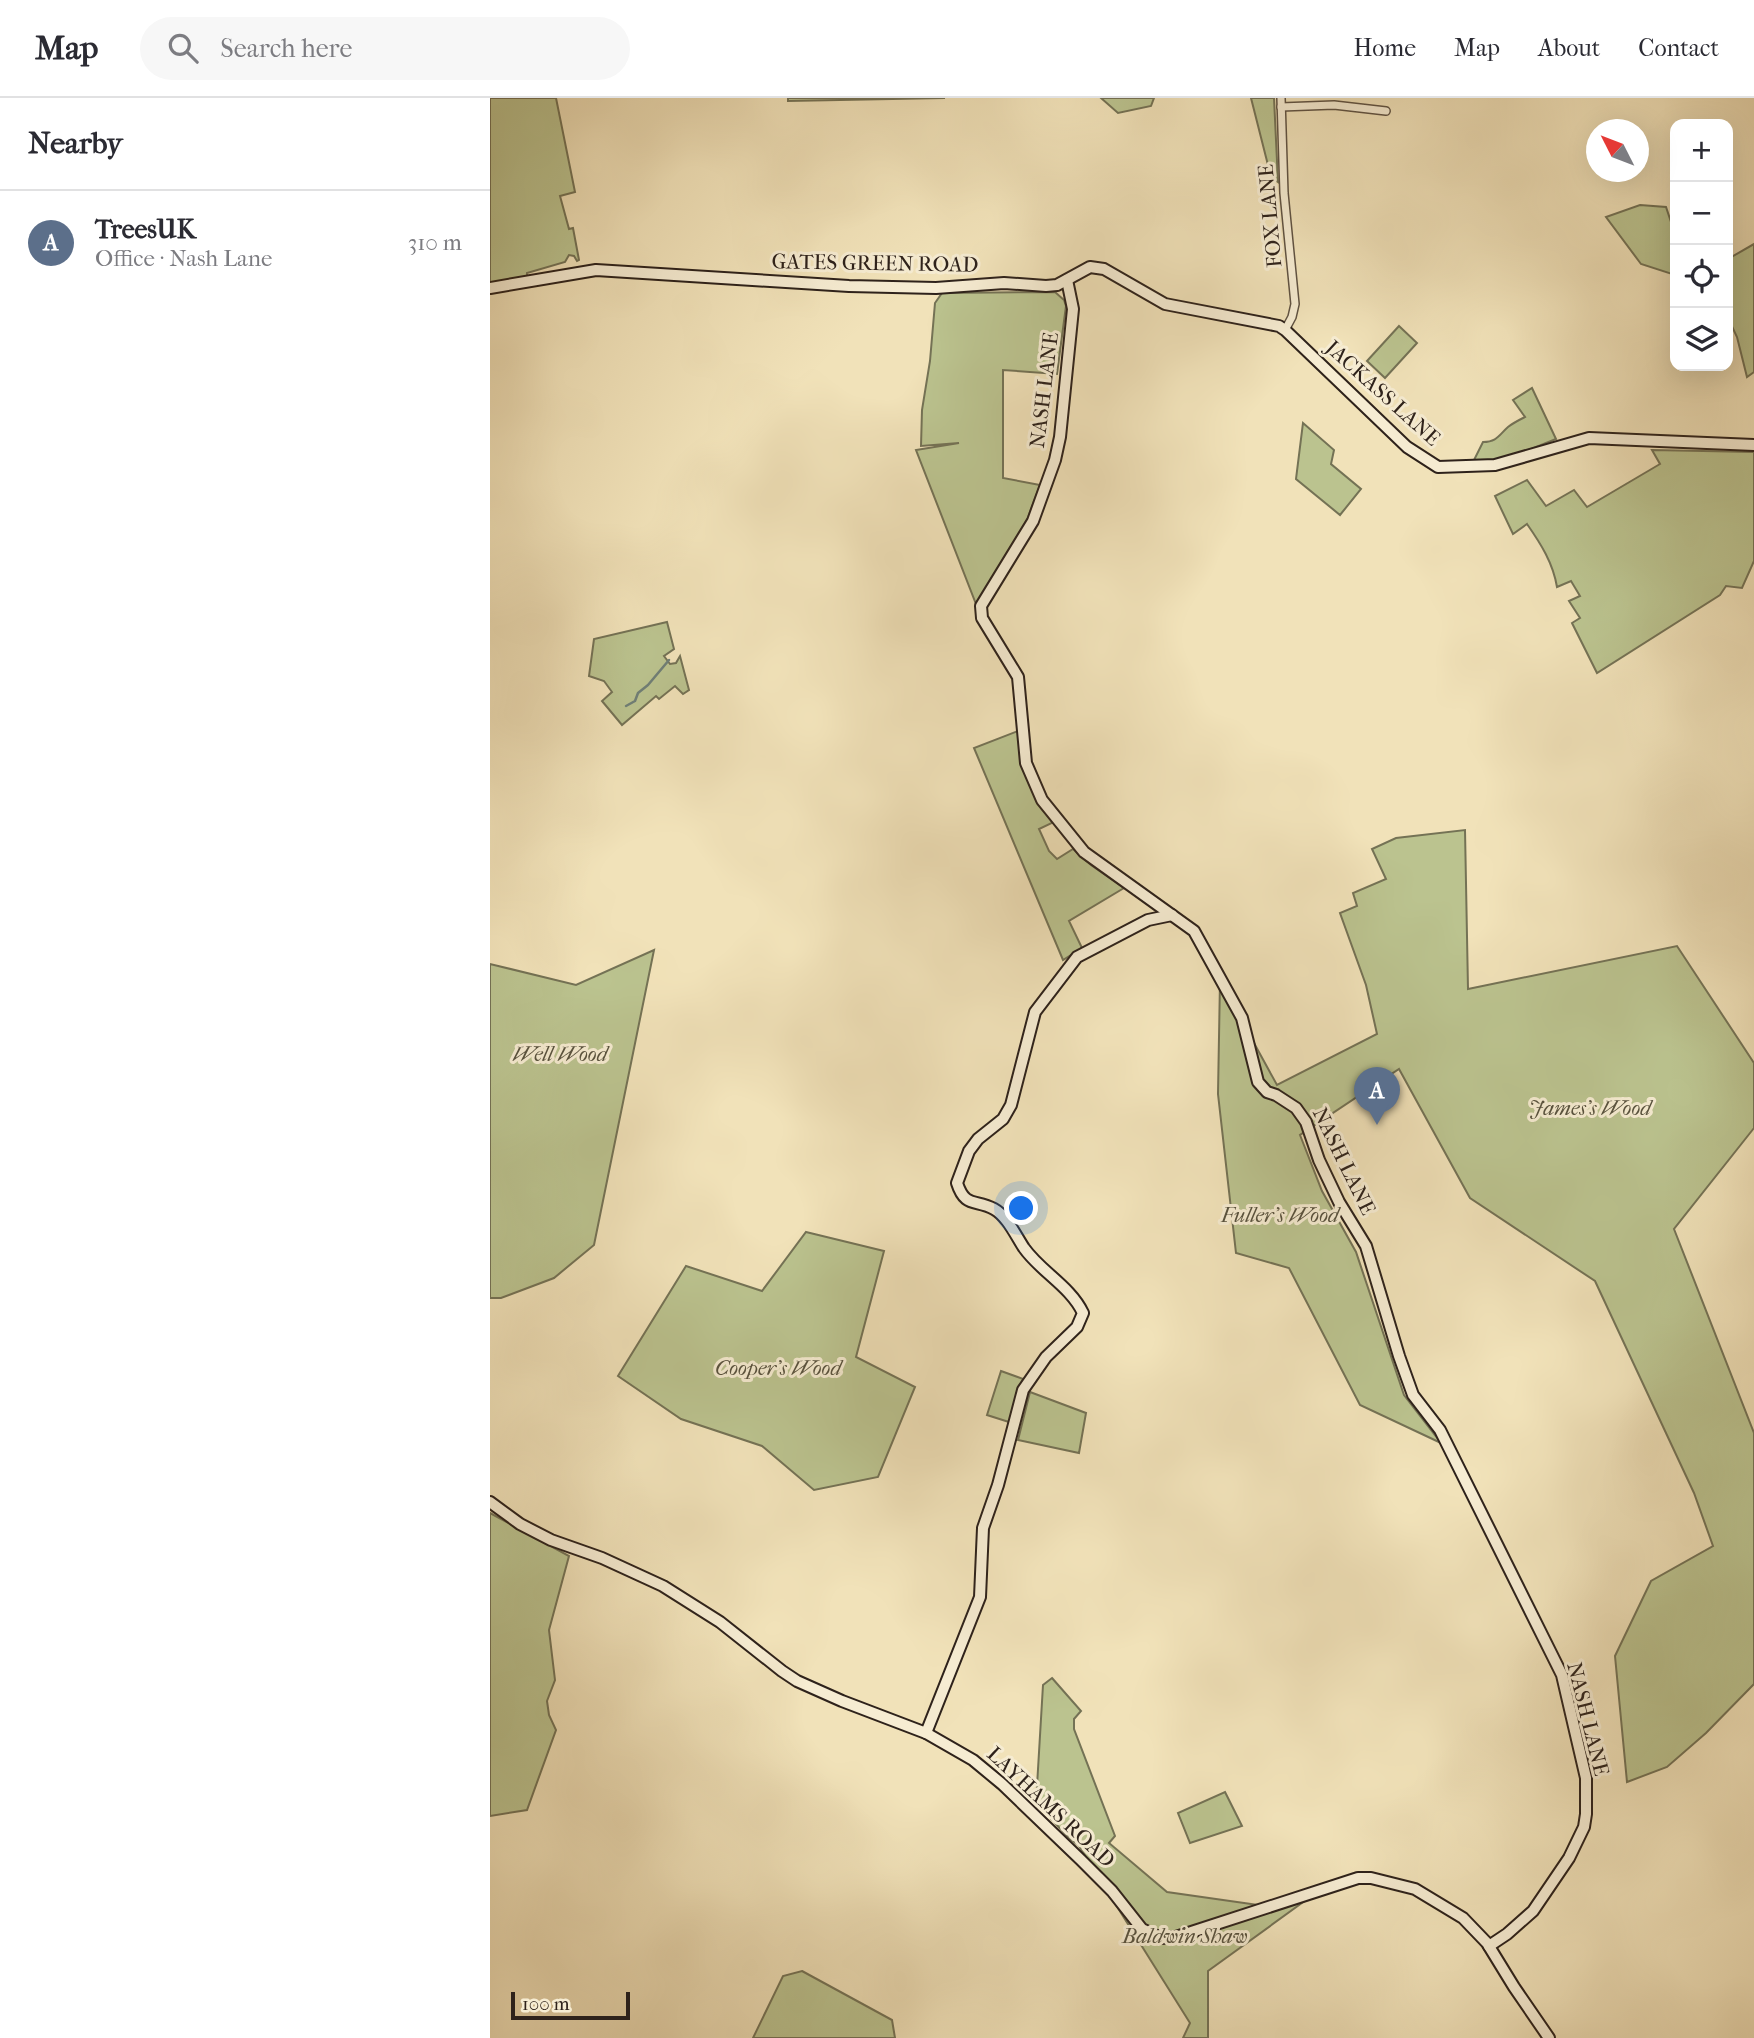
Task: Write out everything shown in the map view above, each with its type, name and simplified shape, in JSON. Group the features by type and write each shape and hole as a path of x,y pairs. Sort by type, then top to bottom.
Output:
{"street":[{"path":"1281,102 1386,111"},
{"name":"FOX LANE","path":"1281,102 1283,193 1295,304 1285,330"},
{"name":"GATES GREEN ROAD","path":"490,288 596,270 849,286 936,288 1004,283 1046,286 1057,285 1083,269 1096,267 1165,304 1279,326 1285,330"},
{"name":"NASH LANE","path":"1068,280 1073,309 1060,437 1033,521 981,606 982,618 1018,677 1026,763 1042,800 1084,852 1194,931 1242,1018 1258,1082 1267,1092 1296,1108 1306,1122 1319,1160 1339,1202 1366,1246 1413,1395 1440,1430 1562,1675 1586,1778 1584,1827 1569,1858 1532,1911 1489,1946"},
{"name":"JACKASS LANE","path":"1285,330 1407,447 1438,467 1495,465 1589,438 1754,444"},
{"path":"1148,920 1149,899"},
{"path":"926,1733 980,1597 983,1528 998,1485 1023,1390 1046,1357 1077,1326 1083,1313 1078,1302 1026,1251 1012,1229 995,1210 966,1200 957,1183 969,1151 978,1139 1003,1119 1011,1104 1031,1021 1077,957 1148,920 1172,915"},
{"name":"LAYHAMS ROAD","path":"490,1502 520,1524 551,1540 657,1582 720,1622 797,1681 926,1733 973,1760 1002,1784 1112,1891 1137,1924 1152,1935 1161,1938 1176,1937 1354,1880 1366,1878 1409,1887 1426,1894 1462,1918 1489,1946 1549,2038"}],"green space":[{"path":"490,98 556,98 575,192 560,196 569,229 573,228 579,260 569,255 565,262 527,273 527,278 490,284"},
{"path":"788,98 945,98 788,101"},
{"path":"1101,98 1154,98 1151,106 1118,113"},
{"path":"1251,98 1274,98 1278,182 1271,177"},
{"path":"1640,205 1666,207 1670,219 1670,273 1641,264 1606,217"},
{"path":"1754,244 1754,372 1747,377 1733,329 1733,256"},
{"path":"1055,292 1064,300 1066,306 1057,374 1003,370 1003,478 1040,485 1027,520 976,604 916,450 959,443 921,446 922,410 935,303 942,293"},
{"path":"1399,326 1417,343 1385,378 1367,361"},
{"path":"1532,388 1556,439 1501,461 1474,460 1483,442 1495,439 1525,417 1513,400"},
{"path":"1303,423 1334,450 1331,464 1361,489 1340,515 1296,479"},
{"path":"1652,450 1754,452 1754,561 1742,588 1726,586 1720,595 1597,673 1572,623 1580,618 1569,601 1580,596 1571,581 1557,587 1542,546 1532,531 1527,524 1513,534 1495,496 1527,480 1546,506 1574,490 1587,507 1660,464"},
{"path":"667,622 674,649 664,656 670,664 676,663 680,656 689,690 683,694 675,686 659,699 656,696 622,725 602,701 612,692 604,681 589,676 594,639"},
{"path":"1018,731 1028,780 1054,822 1039,829 1049,851 1057,859 1073,849 1124,888 1069,921 1082,948 1063,960 974,748"},
{"name":"James's Wood","path":"1465,830 1468,989 1677,946 1754,1063 1754,1128 1674,1229 1754,1433 1754,1684 1706,1733 1667,1767 1627,1782 1615,1656 1651,1581 1713,1546 1694,1493 1595,1281 1470,1198 1399,1069 1300,1135 1322,1191 1356,1252 1404,1395 1441,1443 1360,1405 1289,1268 1236,1253 1218,1094 1220,981 1277,1085 1377,1034 1366,985 1340,913 1357,906 1353,893 1386,879 1372,849 1396,838"},
{"name":"Well Wood","path":"654,950 594,1245 554,1278 501,1298 490,1298 490,964 576,985"},
{"name":"Cooper's Wood","path":"806,1232 884,1251 856,1357 915,1387 878,1477 814,1490 762,1446 681,1419 618,1376 686,1266 762,1291"},
{"path":"1001,1371 1026,1380 1012,1423 987,1415"},
{"path":"1030,1392 1086,1413 1079,1453 1018,1440"},
{"path":"490,1513 569,1556 549,1630 555,1680 547,1701 549,1715 556,1730 527,1810 490,1816"},
{"name":"Baldwin Shaw","path":"1052,1678 1081,1711 1074,1719 1074,1729 1115,1836 1109,1843 1167,1892 1265,1906 1324,1887 1208,1971 1208,2038 1183,2038 1190,2023 1079,1846 1036,1803 1043,1685"},
{"path":"1225,1792 1242,1826 1190,1843 1178,1813"},
{"path":"802,1971 892,2020 895,2038 753,2038 783,1976"}],"waterway":[{"path":"626,706 635,701 638,693 669,660"}],"place":[{"name":"TreesUK","path":"1377,1125"}],"park label":[{"name":"Fuller's Wood","path":"1280,1215"}]}
